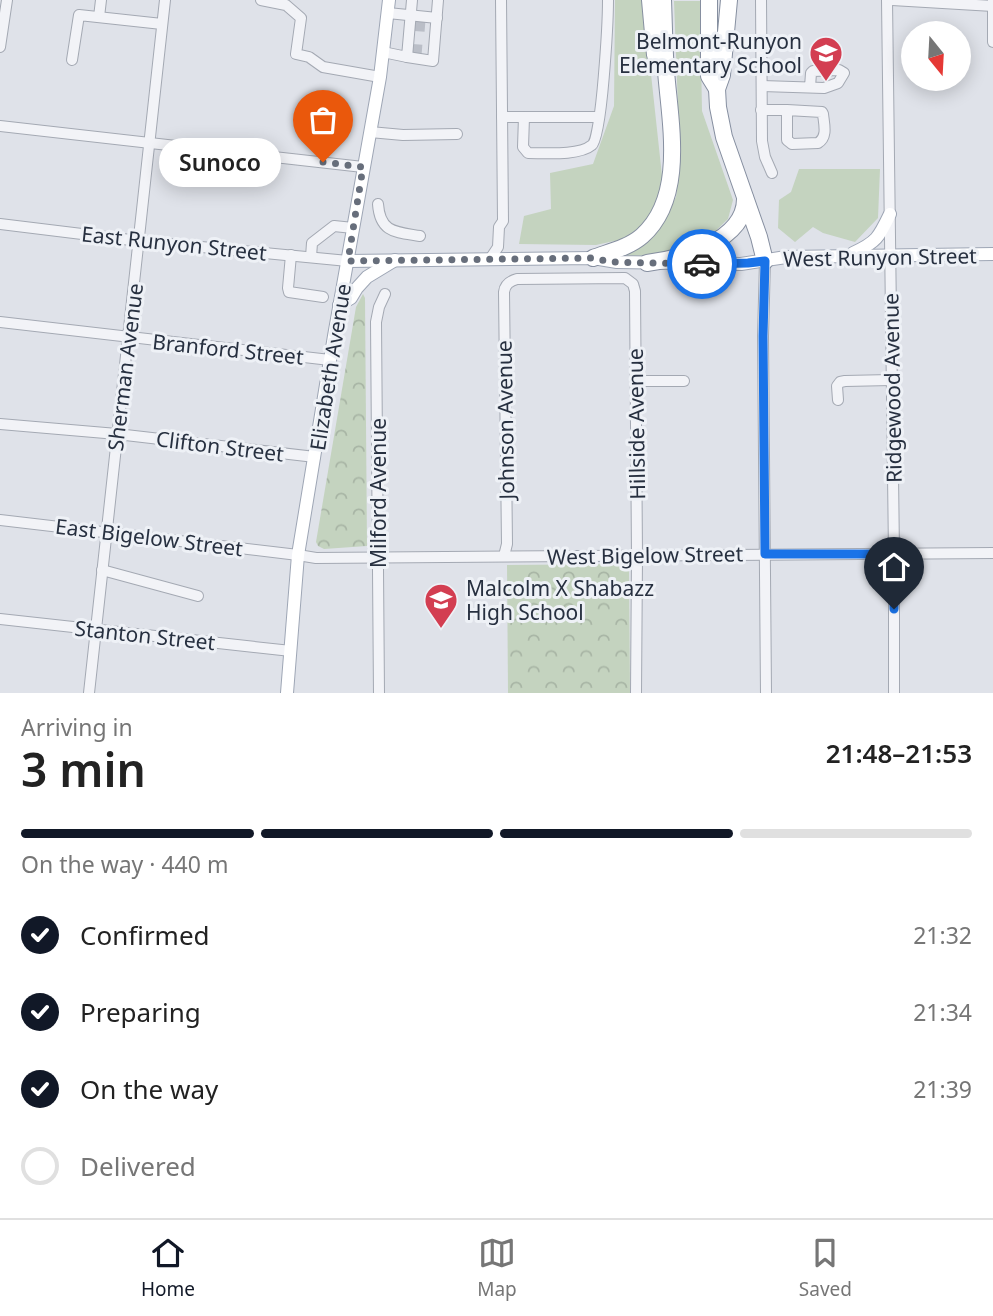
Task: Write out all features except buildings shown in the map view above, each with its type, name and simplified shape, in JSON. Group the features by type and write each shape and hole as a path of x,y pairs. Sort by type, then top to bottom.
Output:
{"highway":[{"path":"593,258 631,244 643,235 662,211 667,195 672,155 665,58 650,0"},
{"path":"658,25 663,0"},
{"path":"709,0 717,30 722,75 717,89 724,137 761,242 765,261"},
{"path":"717,30 729,0"},
{"path":"647,263 684,256 718,239 739,220 745,196"}],"main road":[{"name":"Elizabeth Avenue","path":"287,693 298,555 380,77 388,6"},
{"path":"846,256 875,241 890,214"},
{"name":"West Runyon Street","path":"348,261 593,258 610,262 741,264 786,257 993,254"},
{"path":"339,305 351,298 368,277 395,260"}],"street":[{"path":"0,40 7,0"},
{"path":"99,17 101,0"},
{"name":"Sherman Avenue","path":"89,693 165,0"},
{"path":"261,0 286,5 301,18 296,54 309,57 323,67 380,77"},
{"path":"412,0 422,23 417,51"},
{"path":"417,51 422,23 438,0"},
{"path":"491,260 498,247 499,227 503,221 501,0"},
{"path":"524,117 523,147 528,153 572,152 592,146 596,141 608,0"},
{"path":"761,0 763,149 772,173"},
{"path":"890,0 993,6"},
{"name":"Ridgewood Avenue","path":"890,0 894,693"},
{"path":"993,0 993,42"},
{"path":"388,6 422,23"},
{"path":"72,60 79,15 162,24"},
{"path":"383,52 417,51"},
{"path":"762,86 810,87"},
{"path":"761,110 786,110 822,112 822,141 788,143 786,110"},
{"path":"502,117 599,117"},
{"path":"0,126 363,167"},
{"path":"370,132 403,135 457,134"},
{"path":"357,203 380,204 380,219 383,224 392,231 420,236"},
{"name":"East Runyon Street","path":"0,224 348,261"},
{"path":"312,257 312,243 334,226 353,228"},
{"path":"291,255 289,292 323,297 339,305"},
{"path":"765,261 763,336 766,693"},
{"name":"Hillside Avenue","path":"507,284 517,279 621,277 630,281 635,291 636,693"},
{"name":"Johnson Avenue","path":"504,556 507,544 504,292 507,284"},
{"name":"Milford Avenue","path":"379,693 376,322 385,294"},
{"name":"Branford Street","path":"0,322 330,360"},
{"path":"838,400 837,386 840,382 891,380"},
{"path":"635,381 684,381"},
{"name":"Clifton Street","path":"0,424 117,434 315,457"},
{"name":"East Bigelow Street","path":"0,520 298,555"},
{"name":"West Bigelow Street","path":"298,555 316,558 378,558 993,553"},
{"path":"102,570 198,596"},
{"name":"Stanton Street","path":"0,619 291,651"}],"green space":[{"path":"615,0 643,0 663,185 659,196 646,220 616,244 614,241 596,245 519,244 524,216 551,209 550,173 593,164 614,106"},
{"path":"674,1 700,1 702,111 733,200 728,219 708,238 664,255 620,257 658,228 676,197 680,161"},
{"path":"799,169 880,169 878,218 855,242 823,233 813,227 795,242 778,228 779,200 791,192"},
{"path":"363,294 367,546 324,549 316,542 356,307"},
{"path":"629,564 630,693 508,693 507,565"}],"tunnel":[{"path":"415,26 427,27"},
{"path":"412,49 424,50"}],"way so far":[{"path":"323,162 363,167 348,261 593,258 610,262 702,264"}],"place":[{"name":"Belmont-Runyon Elementary School","path":"826,83"},
{"name":"Sunoco","path":"323,162"},
{"name":"Malcolm X Shabazz High School","path":"441,630"}],"route":[{"path":"702,264 765,261 765,554 894,554 894,609"}]}
